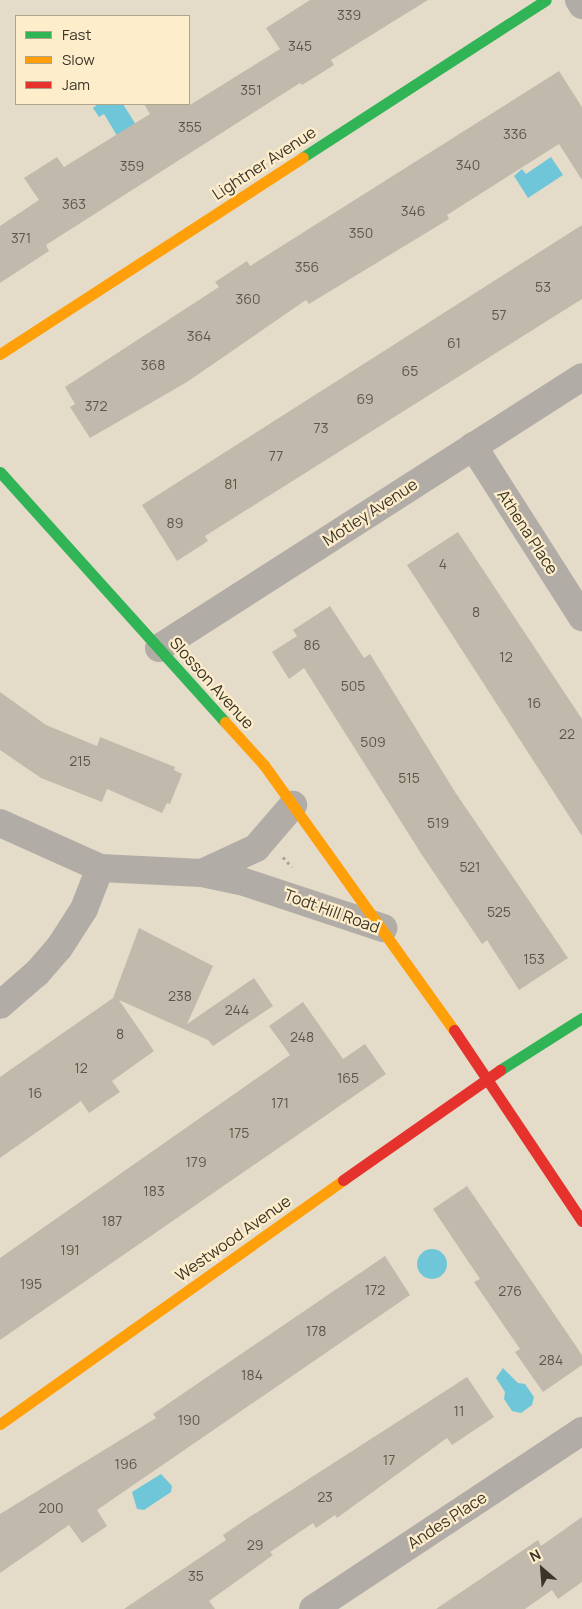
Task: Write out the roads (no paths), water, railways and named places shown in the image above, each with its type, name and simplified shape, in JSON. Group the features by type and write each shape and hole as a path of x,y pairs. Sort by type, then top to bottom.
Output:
{"street":[{"name":"Lightner Avenue","path":"0,354 546,0"},
{"path":"579,0 582,5"},
{"name":"Motley Avenue","path":"159,648 582,377"},
{"name":"Athena Place","path":"473,446 582,617"},
{"name":"Slosson Avenue","path":"0,472 264,765 383,928"},
{"path":"202,873 256,848 294,805"},
{"name":"Todt Hill Road","path":"0,822 100,868 202,873 290,895 383,928 582,1222"},
{"path":"0,1005 37,974 60,948 84,909 100,868"},
{"name":"Westwood Avenue","path":"0,1424 486,1079 582,1018"},
{"name":"Andes Place","path":"313,1609 582,1431"}],"water":[{"path":"97,105 124,105 138,128 119,139 104,114 99,117 93,108"},
{"path":"551,157 563,175 528,198 514,176 522,169 526,174"},
{"path":"432,1249 443,1253 447,1264 443,1275 432,1279 421,1275 417,1264 421,1253"},
{"path":"503,1368 518,1383 525,1384 534,1397 532,1405 521,1413 512,1411 504,1399 505,1392 496,1378"},
{"path":"161,1474 172,1486 171,1492 144,1510 137,1509 132,1492"}]}
